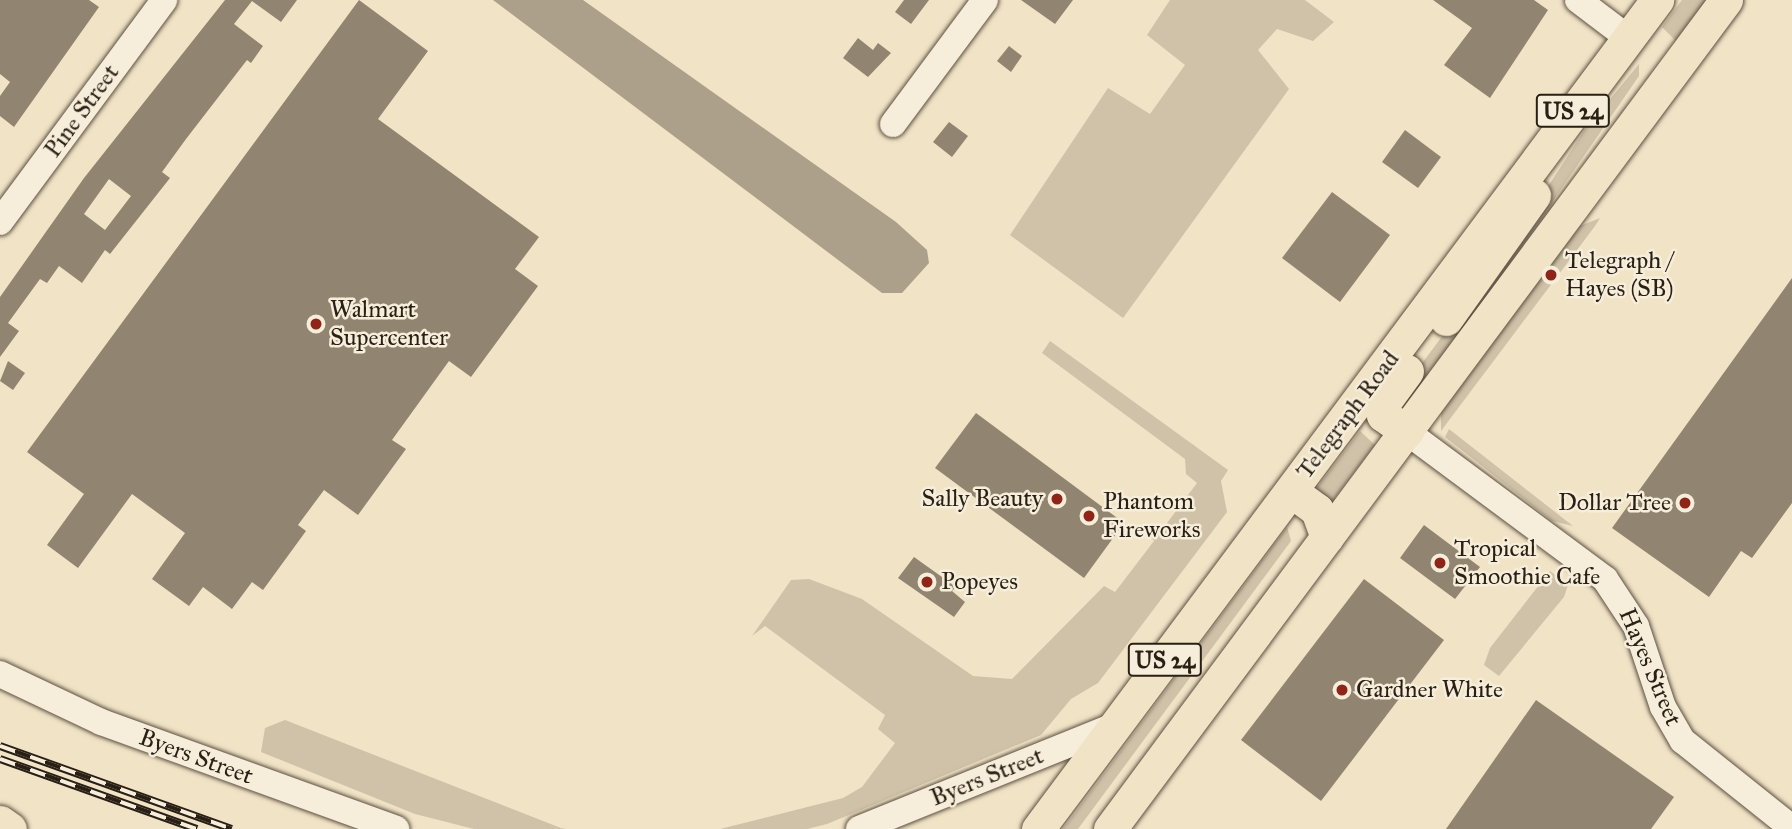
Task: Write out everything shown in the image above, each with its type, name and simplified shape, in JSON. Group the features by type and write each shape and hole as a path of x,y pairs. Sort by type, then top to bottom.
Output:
{"main road":[{"name":"Telegraph Road","path":"1038,829 1657,0"},
{"name":"US 24","path":"1110,829 1726,0"},
{"path":"1546,244 1558,203 1583,161 1658,58 1654,48 1628,38"},
{"path":"1407,432 1383,415 1383,404 1507,239 1539,187 1557,132"},
{"path":"1291,491 1317,510 1327,537"},
{"path":"0,822 10,829"}],"street":[{"name":"Pine Street","path":"0,222 164,0"},
{"path":"893,124 985,0"},
{"path":"1578,0 1628,38"},
{"name":"Hayes Street","path":"1407,432 1605,579 1636,626 1663,707 1683,741 1792,828"},
{"name":"Byers Street","path":"0,674 101,722 396,829"},
{"name":"Byers Street","path":"859,829 1116,725"}],"shaded area":[{"path":"493,0 583,0 896,222 927,250 929,263 902,293 882,293"},
{"path":"1170,0 1305,0 1334,22 1313,41 1277,29 1258,50 1289,89 1123,318 1010,235 1108,88 1150,114 1185,65 1147,35"},
{"path":"1682,0 1708,0 1677,42 1662,27"},
{"path":"1639,64 1639,76 1497,282 1406,404 1402,402 1400,393 1510,245 1584,131"},
{"path":"1600,218 1441,431 1441,413 1580,226"},
{"path":"1050,341 1228,470 1221,481 1227,512 1098,683 1071,699 1041,735 827,824 807,829 720,829 843,798 862,787 895,743 878,729 885,715 765,626 752,636 791,580 809,579 862,599 973,676 1012,679 1104,586 1115,592 1154,541 1144,528 1158,535 1197,483 1186,474 1185,459 1042,353"},
{"path":"1449,429 1573,526 1552,521 1445,437"},
{"path":"1360,431 1375,445 1328,507 1313,493"},
{"path":"1287,527 1291,541 1078,829 1063,829"},
{"path":"1550,571 1568,585 1564,597 1499,676 1484,665 1490,648"},
{"path":"285,720 566,829 474,829 415,814 261,752 265,728"}],"building":[{"path":"0,0 89,0 99,7 14,127 0,116 0,96 10,82 0,74"},
{"path":"225,0 297,0 281,22 252,1 234,24 263,46 251,63 247,60 162,172 170,178 110,254 105,250 82,283 59,266 47,283 40,279 8,323 19,331 0,357 0,297 84,178","holes":["109,179 131,196 105,230 84,214"]},
{"name":"Walmart Supercenter","path":"359,0 428,51 378,119 539,237 515,269 538,286 471,377 449,361 392,440 406,449 358,515 324,490 298,525 306,531 263,590 252,582 232,609 203,587 189,606 152,579 185,533 132,494 78,568 47,545 84,494 27,452"},
{"path":"904,0 929,0 911,24 895,12"},
{"path":"1021,0 1073,0 1055,24"},
{"path":"1433,0 1534,0 1548,10 1490,98 1444,65 1472,28"},
{"path":"858,38 873,50 878,43 891,53 868,77 843,58"},
{"path":"1009,46 1022,56 1011,72 997,61"},
{"path":"949,122 968,136 952,157 933,142"},
{"path":"1405,130 1441,157 1418,188 1382,162"},
{"path":"1332,192 1390,235 1340,302 1282,258"},
{"path":"1792,278 1792,503 1752,558 1741,551 1709,597 1612,528"},
{"path":"8,361 25,373 13,390 0,381"},
{"path":"976,413 1124,523 1084,578 935,468"},
{"name":"Tropical Smoothie Cafe","path":"1424,525 1480,567 1455,599 1400,558"},
{"name":"Popeyes","path":"914,557 956,587 952,591 965,602 954,617 898,578"},
{"name":"Gardner White","path":"1364,579 1444,640 1321,801 1241,740"},
{"path":"1536,700 1674,797 1651,829 1446,829"}],"railway":[{"path":"0,746 232,829"},
{"path":"0,759 197,829"}],"place":[{"name":"Telegraph / Hayes (SB)","path":"1551,275"},
{"name":"Walmart Supercenter","path":"316,324"},
{"name":"Sally Beauty","path":"1057,499"},
{"name":"Dollar Tree","path":"1685,503"},
{"name":"Phantom Fireworks","path":"1089,516"},
{"name":"Tropical Smoothie Cafe","path":"1440,563"},
{"name":"Popeyes","path":"927,582"},
{"name":"Gardner White","path":"1342,690"}]}
